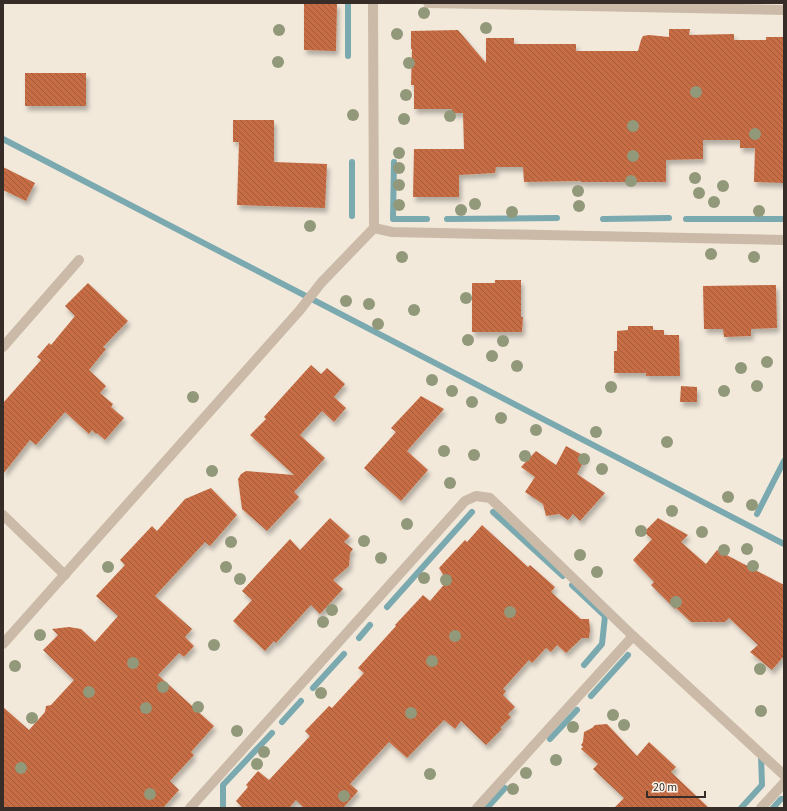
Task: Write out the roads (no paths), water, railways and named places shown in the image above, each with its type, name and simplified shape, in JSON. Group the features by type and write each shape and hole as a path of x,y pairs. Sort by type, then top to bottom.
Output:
{"street":[{"path":"3,644 300,310 321,283 374,228 373,3"},
{"path":"428,3 689,6 784,10"},
{"path":"374,228 392,232 784,240"},
{"path":"3,347 79,260"},
{"path":"191,808 465,501 476,496 490,498 634,636 784,775"},
{"path":"3,515 65,575"},
{"path":"477,808 634,636"},
{"path":"761,808 784,783"}],"waterway":[{"path":"348,3 348,56"},
{"path":"3,139 784,544"},
{"path":"352,162 352,216"},
{"path":"394,162 393,219 427,219"},
{"path":"447,219 557,218"},
{"path":"603,219 669,218"},
{"path":"686,219 784,219"},
{"path":"757,514 784,461"},
{"path":"387,607 472,512"},
{"path":"493,512 563,576"},
{"path":"572,585 605,616 602,644 584,665"},
{"path":"359,638 370,625"},
{"path":"313,688 344,654"},
{"path":"591,696 628,655"},
{"path":"282,722 301,701"},
{"path":"550,739 577,710"},
{"path":"223,808 223,785 272,733"},
{"path":"741,808 762,785 761,756"},
{"path":"487,808 505,788"},
{"path":"773,808 781,799 784,799"}]}
